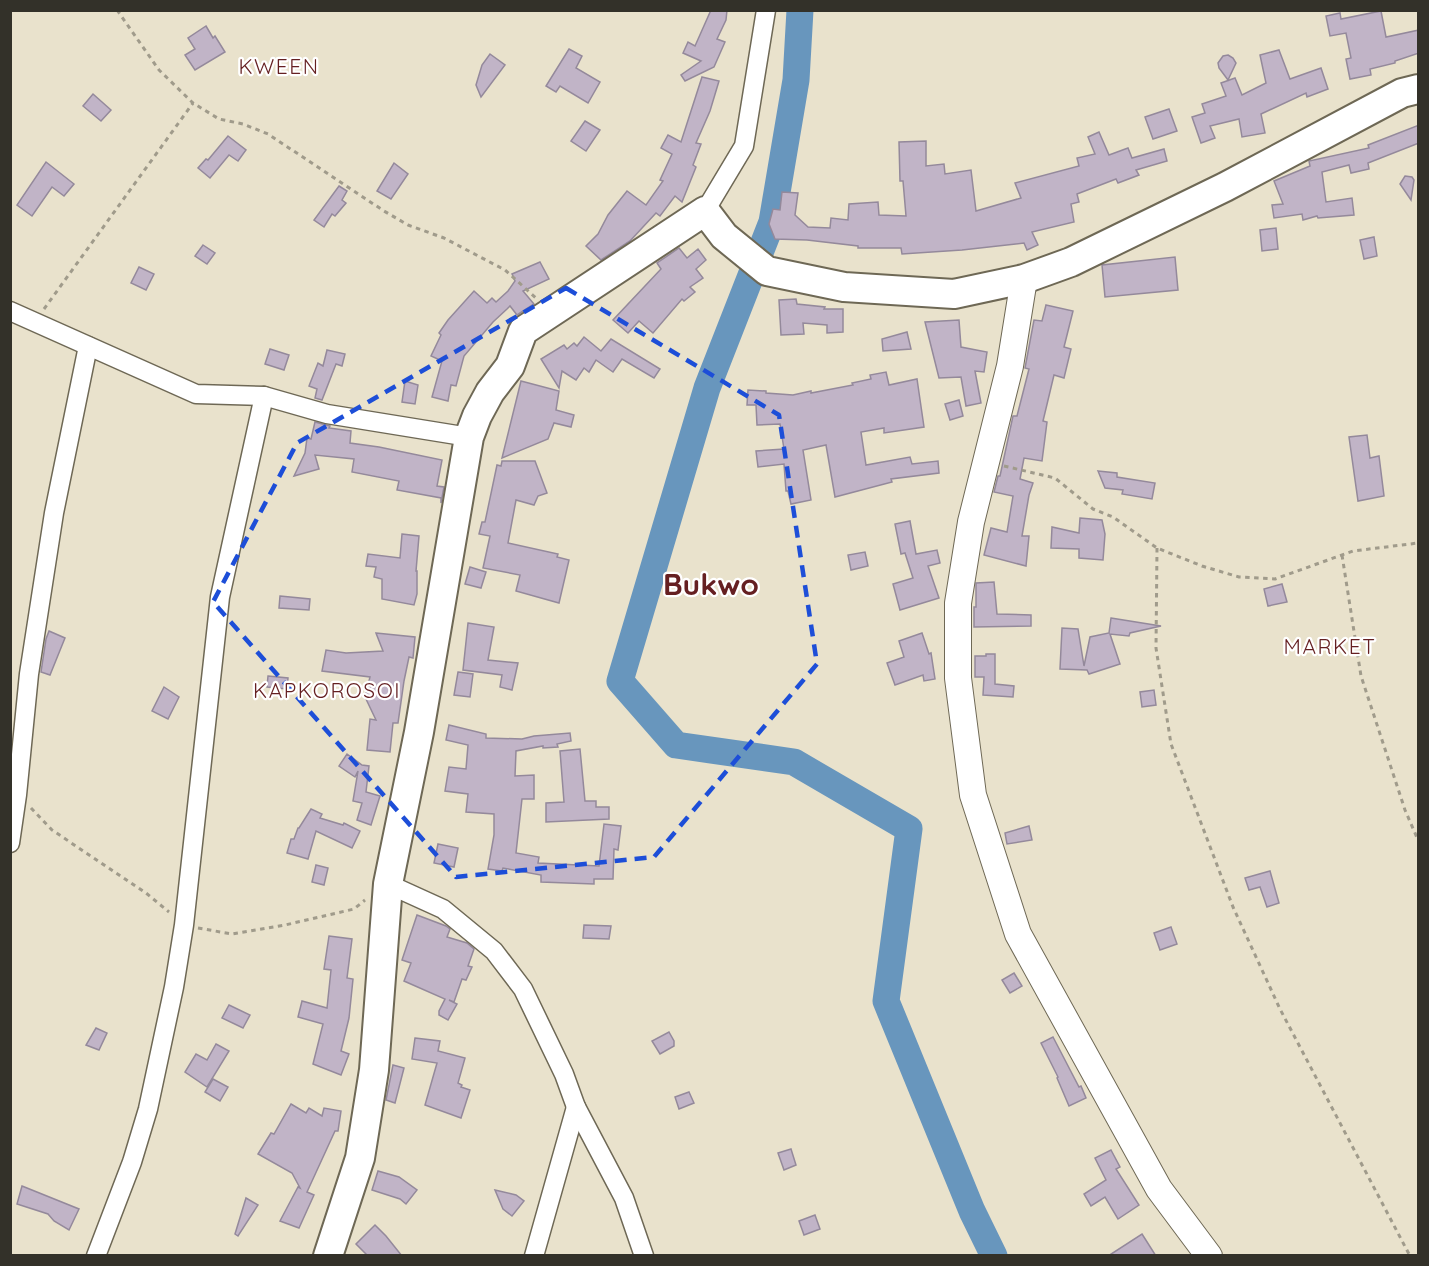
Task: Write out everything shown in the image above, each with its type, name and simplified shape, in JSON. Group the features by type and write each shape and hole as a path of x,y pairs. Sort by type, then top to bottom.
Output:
{"main road":[{"path":"328,1256 360,1158 374,1070 388,884 419,732 469,437 490,392 510,366 523,331 705,211 724,236 766,270 844,287 954,294 1024,279 1071,262 1225,187 1402,93 1419,89"},
{"path":"1024,279 1010,366 971,522 958,603 958,678 973,795 1018,934 1159,1189 1209,1256"}],"street":[{"path":"705,211 744,146 765,10"},
{"path":"10,311 196,394 264,396 327,414 469,437"},
{"path":"10,843 18,795 29,674 54,513 88,346"},
{"path":"96,1256 132,1162 148,1109 170,1007 184,925 220,597 264,396"},
{"path":"388,884 443,909 494,951 523,989 564,1074 576,1107 624,1198 644,1256"},
{"path":"534,1256 576,1107"}],"path":[{"path":"117,10 159,70 193,103 219,119 243,124 268,134 408,225 444,238 505,270 537,299 555,311"},
{"path":"34,322 193,103"},
{"path":"985,461 1055,478 1093,509 1113,517 1157,548 1202,566 1239,577 1275,579 1353,551 1419,543"},
{"path":"1157,548 1156,648 1171,744 1233,907 1280,1009 1410,1256"},
{"path":"1342,555 1361,676 1405,810 1419,840"},
{"path":"18,795 52,830 146,893 184,925 232,934 285,925 354,909 388,884"}],"highlighted area":[{"path":"566,288 779,415 817,664 654,857 456,877 213,602 297,443"}],"building":[{"path":"711,10 727,10 726,20 717,39 725,42 714,67 685,81 681,75 701,61 683,53 688,42 695,46"},
{"path":"1381,11 1386,37 1419,30 1419,53 1395,61 1395,63 1370,69 1371,75 1350,79 1346,59 1351,58 1346,33 1330,36 1326,16 1340,13 1341,19"},
{"path":"206,26 225,52 195,70 185,55 195,49 188,38"},
{"path":"569,49 582,56 576,68 600,82 588,103 560,86 556,92 546,86"},
{"path":"1279,50 1290,79 1321,68 1328,89 1307,97 1306,93 1261,114 1265,133 1242,137 1239,119 1210,126 1215,138 1201,143 1192,117 1205,113 1202,104 1226,96 1221,83 1235,78 1242,95 1266,83 1260,55"},
{"path":"490,54 505,65 481,97 476,85 482,65"},
{"path":"1228,55 1236,63 1228,80 1218,63 1223,56"},
{"path":"702,77 719,81 710,111 696,143 701,144 693,165 696,167 682,202 675,196 660,216 656,213 630,241 601,260 586,246 598,234 608,215 627,191 646,205 663,181 660,180 672,154 661,148 668,135 681,142"},
{"path":"93,94 111,110 101,121 83,106"},
{"path":"1169,109 1177,131 1153,139 1145,117"},
{"path":"585,121 600,130 586,151 571,141"},
{"path":"1419,125 1419,143 1368,163 1369,169 1351,173 1349,165 1322,172 1326,202 1352,198 1354,215 1318,218 1317,216 1303,220 1302,214 1274,218 1272,205 1283,204 1274,181 1310,166 1309,161 1369,148 1368,145"},
{"path":"1099,132 1109,155 1128,148 1132,158 1164,149 1167,161 1136,170 1139,175 1118,183 1116,179 1077,194 1079,202 1071,204 1074,222 1032,232 1038,245 1027,250 1024,243 902,254 901,248 858,248 858,246 807,240 775,239 769,224 773,209 780,210 782,192 798,193 795,215 808,227 830,228 831,218 848,220 849,204 878,202 879,215 906,216 903,181 900,181 899,142 926,141 926,166 944,164 945,174 971,170 976,211 1021,198 1015,183 1079,166 1077,158 1095,154 1088,137"},
{"path":"228,136 246,150 238,161 229,155 210,178 198,168 206,159 208,160"},
{"path":"46,162 74,184 64,196 52,187 32,216 17,205"},
{"path":"394,163 408,174 391,199 377,191"},
{"path":"1405,176 1412,177 1414,180 1411,200 1400,184"},
{"path":"339,186 347,191 342,200 346,203 335,216 332,214 324,227 314,220"},
{"path":"1276,228 1278,249 1262,251 1260,230"},
{"path":"1374,237 1377,256 1364,259 1360,240"},
{"path":"203,245 215,253 207,264 195,256"},
{"path":"679,248 687,258 698,249 706,260 696,269 703,278 690,287 695,292 684,301 682,299 653,333 639,321 628,333 613,320 661,269 657,263"},
{"path":"1175,257 1178,290 1105,297 1102,265"},
{"path":"540,262 549,279 523,291 534,304 517,315 510,306 464,356 456,386 451,385 448,401 432,397 442,361 431,356 441,335 439,333 448,320 474,291 487,303 492,298 496,302 515,281 512,274"},
{"path":"139,267 154,274 146,290 131,283"},
{"path":"796,299 797,304 825,307 824,309 843,309 843,332 827,333 827,325 803,323 804,334 781,335 779,300"},
{"path":"1046,305 1073,311 1064,347 1071,349 1064,378 1054,375 1043,421 1047,422 1042,461 1024,458 1020,479 1033,483 1022,536 1029,536 1026,566 984,555 991,528 1007,532 1013,496 994,492 998,476 1000,476 1013,416 1017,416 1029,369 1025,368 1034,320 1042,321"},
{"path":"959,320 961,347 987,352 984,372 975,371 981,403 966,406 961,377 939,378 925,322"},
{"path":"907,332 911,349 883,351 882,339"},
{"path":"584,337 601,351 611,339 660,369 654,378 622,359 613,372 596,360 589,372 584,368 576,380 562,371 559,388 541,359 564,345 567,349 574,343 577,346"},
{"path":"270,349 289,355 284,370 265,364"},
{"path":"327,350 345,354 342,366 336,364 322,400 315,398 317,389 309,386 318,363 323,366"},
{"path":"886,372 889,385 917,379 924,427 884,433 884,428 861,432 866,465 910,457 912,464 938,461 939,473 891,479 892,482 835,497 826,445 803,450 811,500 791,504 788,491 786,491 784,464 758,467 756,451 784,449 780,424 757,425 756,405 747,405 748,390 793,395 811,391 811,393 853,385 852,383 871,379 870,375"},
{"path":"405,381 418,385 415,404 402,402"},
{"path":"521,381 559,391 556,410 574,415 571,427 554,423 548,439 502,458"},
{"path":"959,400 963,416 950,420 945,404"},
{"path":"315,422 330,426 329,428 351,431 350,443 442,460 437,486 444,487 441,503 441,498 397,490 399,481 352,472 354,459 315,455 319,469 294,476 305,453 307,438 311,439"},
{"path":"1367,435 1370,458 1379,456 1384,496 1358,501 1349,437"},
{"path":"502,461 535,461 547,493 538,496 534,505 516,500 508,543 558,554 557,557 569,560 559,603 516,591 520,575 483,568 490,536 479,534 482,522 485,522 497,465 501,466"},
{"path":"1098,471 1117,473 1117,477 1155,483 1152,499 1122,494 1123,490 1105,488"},
{"path":"1080,518 1102,520 1105,534 1103,560 1079,558 1079,549 1051,548 1052,527 1079,533"},
{"path":"910,521 916,554 937,550 940,563 928,566 939,598 900,610 893,584 913,578 905,553 901,554 895,524"},
{"path":"402,534 419,536 417,594 414,605 382,599 382,579 374,577 376,567 366,566 368,554 400,558"},
{"path":"865,552 868,566 851,570 848,555"},
{"path":"470,567 486,572 481,588 465,584"},
{"path":"994,582 997,614 1031,615 1031,626 974,627 976,583"},
{"path":"1282,584 1287,602 1268,606 1264,589"},
{"path":"280,596 310,599 309,610 279,608"},
{"path":"1111,618 1161,626 1130,633 1129,636 1110,634 1120,664 1089,674 1087,670 1060,669 1062,628 1078,629 1084,666 1090,637 1109,633"},
{"path":"468,623 494,627 488,660 518,663 512,690 500,687 502,675 463,670"},
{"path":"49,631 65,638 50,675 41,672"},
{"path":"376,633 415,637 413,658 409,657 404,681 398,723 393,723 390,752 367,750 370,719 376,720 365,697 370,677 322,671 326,650 346,653 383,651"},
{"path":"922,633 929,654 931,653 935,679 924,681 923,675 895,685 887,663 904,657 899,641"},
{"path":"986,654 995,654 995,684 1014,686 1013,697 983,695 984,677 975,677 975,656 986,656"},
{"path":"458,672 473,674 470,697 454,695"},
{"path":"268,676 288,678 287,689 267,687"},
{"path":"164,687 179,697 168,719 152,711"},
{"path":"1154,690 1156,705 1142,707 1140,692"},
{"path":"449,725 486,734 486,738 522,739 570,733 571,741 557,744 558,747 543,748 543,746 516,751 515,776 534,775 534,799 522,799 516,853 539,857 538,863 599,866 604,824 621,826 618,850 614,849 613,879 594,879 594,884 541,882 541,875 503,868 502,871 488,869 494,835 494,814 466,812 468,794 445,791 449,767 466,769 468,745 446,740"},
{"path":"580,749 585,801 596,801 596,807 609,807 609,819 546,822 546,803 564,802 560,751"},
{"path":"347,754 362,765 369,766 366,792 380,796 371,825 357,820 362,803 353,801 358,771 355,777 339,766"},
{"path":"311,809 322,814 320,818 343,825 344,823 360,831 352,848 316,831 308,859 287,853 291,839 294,839 298,828"},
{"path":"1029,826 1032,840 1007,844 1005,833"},
{"path":"438,844 458,848 454,867 434,863"},
{"path":"316,865 328,868 324,885 312,882"},
{"path":"1270,871 1279,903 1267,907 1260,887 1249,890 1245,878"},
{"path":"417,915 446,926 450,929 447,937 467,943 474,949 468,966 472,967 466,980 462,979 454,1002 449,1000 457,1004 448,1020 439,1015 445,999 404,981 411,963 402,960"},
{"path":"584,925 611,926 609,939 583,938"},
{"path":"1171,927 1177,944 1160,950 1154,933"},
{"path":"329,936 352,939 347,978 353,979 349,1018 341,1051 349,1054 341,1075 313,1064 323,1024 298,1017 302,1001 327,1008 331,970 324,969"},
{"path":"1014,973 1022,986 1010,993 1002,980"},
{"path":"229,1005 250,1015 243,1028 222,1018"},
{"path":"96,1028 107,1033 99,1050 86,1045"},
{"path":"669,1032 674,1046 660,1054 652,1041"},
{"path":"1053,1037 1086,1098 1069,1106 1041,1043"},
{"path":"415,1038 440,1041 438,1051 465,1058 458,1083 462,1085 461,1087 470,1090 461,1118 425,1105 437,1063 412,1059"},
{"path":"216,1044 229,1051 207,1087 185,1072 196,1054 207,1060"},
{"path":"393,1065 404,1068 395,1103 386,1100"},
{"path":"213,1079 228,1087 220,1101 205,1092"},
{"path":"689,1092 694,1103 679,1109 675,1097"},
{"path":"291,1104 306,1113 309,1108 322,1116 324,1108 341,1111 338,1131 335,1131 307,1192 314,1195 299,1228 280,1221 298,1187 300,1188 292,1173 258,1154 271,1133 274,1134"},
{"path":"791,1149 796,1165 784,1170 778,1153"},
{"path":"1111,1150 1120,1167 1116,1169 1139,1205 1118,1219 1105,1197 1091,1206 1084,1194 1106,1180 1095,1158"},
{"path":"378,1171 399,1177 417,1190 406,1204 400,1199 372,1190"},
{"path":"22,1186 79,1209 69,1230 54,1221 48,1214 17,1204"},
{"path":"495,1190 516,1195 524,1201 512,1216 503,1209"},
{"path":"246,1198 258,1205 238,1236 235,1234"},
{"path":"815,1215 820,1229 804,1235 799,1221"},
{"path":"375,1225 402,1256 368,1256 356,1244"},
{"path":"1142,1234 1156,1256 1108,1256"}],"waterway":[{"path":"800,10 796,80 772,222 707,388 620,681 676,745 794,762 909,829 886,1001 972,1211 994,1256"}],"district":[{"name":"KWEEN","path":"279,67"},
{"name":"Bukwo","path":"711,585"},
{"name":"MARKET","path":"1330,647"},
{"name":"KAPKOROSOI","path":"327,691"}]}
